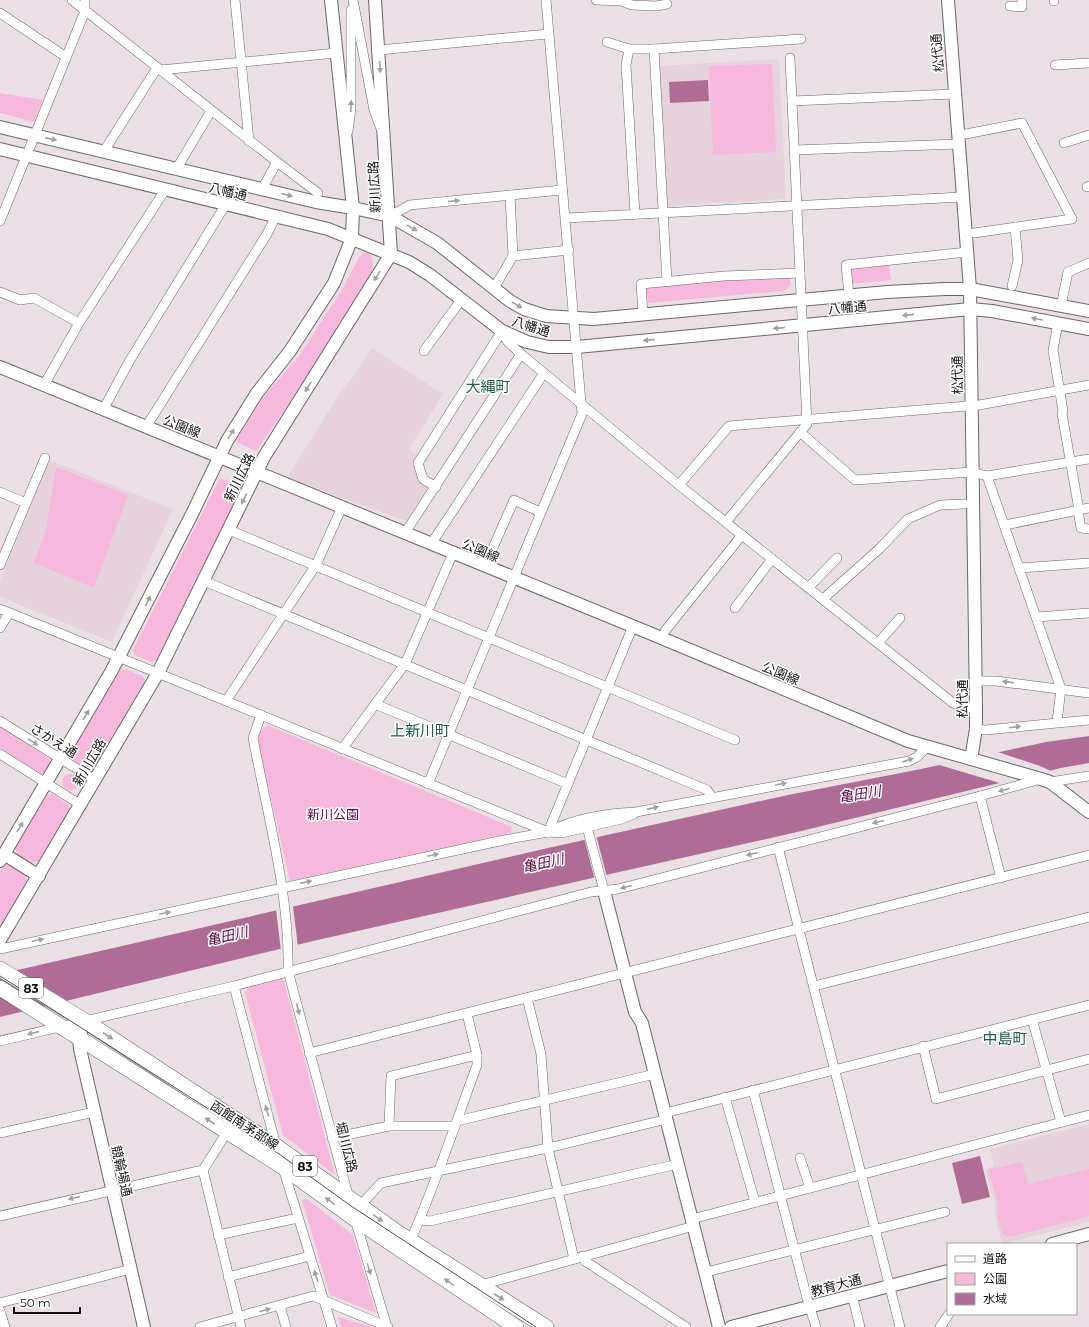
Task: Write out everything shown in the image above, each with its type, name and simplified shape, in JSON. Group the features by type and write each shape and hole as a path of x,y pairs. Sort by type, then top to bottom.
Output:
{"main road":[{"name":"函館南茅部線","path":"0,969 85,1021 276,1146 355,1208"},
{"name":"83","path":"0,988 283,1167 355,1208 516,1327"},
{"name":"83","path":"408,1246 482,1285 546,1327"}],"street":[{"path":"72,0 249,141 318,193"},
{"path":"0,221 85,11 85,0"},
{"path":"235,0 249,141"},
{"name":"新川広路","path":"2,857 118,657 227,441 257,393 290,351 334,283 352,238 352,208 347,144 331,0"},
{"path":"352,0 374,110 385,142"},
{"path":"347,144 351,108 352,0"},
{"name":"新川広路","path":"0,940 158,673 264,457 391,254 390,216 379,50 374,0"},
{"path":"428,784 582,414 569,250 562,190 546,0"},
{"path":"596,0 621,1 632,5 656,6 667,4"},
{"name":"松代通","path":"948,0 954,94 962,139 962,197 970,289 976,681 976,729 972,755"},
{"path":"1010,6 1022,6 1022,0"},
{"path":"0,13 66,56"},
{"path":"379,50 548,34"},
{"path":"607,42 629,49 654,49 801,39"},
{"path":"629,49 626,65 635,214"},
{"path":"654,49 667,282"},
{"path":"159,69 336,54"},
{"path":"726,522 807,424 790,58"},
{"path":"1055,65 1089,63"},
{"path":"104,151 159,69"},
{"path":"792,101 954,94"},
{"path":"177,168 211,111"},
{"path":"795,150 962,139 1022,123 1072,219 974,233"},
{"name":"八幡通","path":"0,127 316,202 390,216 437,243 494,288 524,309 546,316 594,319 849,295 970,289 1089,311"},
{"path":"1064,143 1089,135"},
{"name":"八幡通","path":"0,149 328,229 409,262 430,275 502,331 527,342 549,347 577,347 970,309 992,311 1089,329"},
{"path":"262,188 277,162"},
{"path":"44,385 79,323 165,190"},
{"path":"390,216 410,205 562,190"},
{"path":"494,288 513,256 510,195"},
{"path":"566,218 962,197"},
{"path":"103,410 130,360 226,204"},
{"path":"146,427 267,234 276,216"},
{"path":"1012,286 1018,260 1015,227"},
{"path":"513,256 569,250"},
{"path":"849,295 846,265 967,252"},
{"path":"1061,306 1068,272 1089,263"},
{"path":"644,314 641,284 724,276 800,273"},
{"path":"0,292 20,300 34,298 79,323"},
{"path":"424,351 461,300"},
{"path":"1058,323 1053,350 1059,391 1081,528 1089,529"},
{"path":"502,331 507,341 582,406 772,559 954,703 967,708 976,707"},
{"path":"436,488 423,480 418,463 502,331"},
{"path":"404,533 436,488 521,354"},
{"name":"公園線","path":"0,367 633,626 908,741 953,754 972,755 1041,779"},
{"path":"431,544 544,373"},
{"path":"679,485 728,426 972,404 979,405 1089,385"},
{"path":"800,432 855,480 972,472 987,476 1089,459"},
{"path":"0,565 45,458"},
{"path":"987,476 1061,689 1057,722"},
{"path":"0,492 26,503"},
{"path":"485,566 514,500 540,512"},
{"path":"823,599 879,549 908,519 940,505 965,504"},
{"path":"226,701 316,565 342,508"},
{"path":"1005,525 1089,508"},
{"path":"229,530 735,740"},
{"path":"665,631 742,535"},
{"path":"342,749 405,664 453,553"},
{"path":"809,588 837,558"},
{"path":"735,608 772,559"},
{"path":"1020,568 1089,563"},
{"path":"204,581 707,790 712,797"},
{"path":"0,609 548,832"},
{"path":"0,628 9,613"},
{"path":"1037,617 1089,614"},
{"path":"878,643 900,618"},
{"path":"548,832 633,626"},
{"path":"976,681 996,681 1089,693"},
{"path":"375,704 568,784"},
{"name":"堀川広路","path":"261,715 253,738 282,887 288,953 288,971 332,1138 355,1208 387,1327"},
{"path":"976,729 986,730 1089,720"},
{"name":"さかえ通","path":"0,721 95,780"},
{"path":"548,832 562,824 620,813 636,812 909,761 927,747"},
{"path":"0,754 81,805"},
{"path":"0,1041 234,986 591,892 618,889 1041,779 1089,776"},
{"path":"1041,779 1089,812"},
{"path":"980,796 1001,878"},
{"path":"0,949 282,887 548,832 562,833 588,831 622,819 636,812"},
{"path":"588,831 635,1012 642,1023 719,1327"},
{"path":"778,847 900,1327"},
{"path":"309,1053 467,1014 798,928 1001,878 1089,854"},
{"path":"2,857 39,876"},
{"path":"814,986 1089,917"},
{"path":"234,986 276,1146 332,1327"},
{"path":"527,998 541,1054 548,1148 578,1258"},
{"path":"355,1208 381,1183 440,1172 548,1148 666,1116 725,1097 1089,1004"},
{"path":"408,1246 421,1220 440,1172 477,1065 477,1055 467,1014"},
{"path":"1032,1019 1061,1122"},
{"path":"79,1037 85,1021"},
{"name":"競輪場通","path":"79,1037 94,1112 144,1327"},
{"path":"923,1046 936,1099 1089,1059"},
{"path":"389,1126 391,1076 477,1055"},
{"path":"332,1138 389,1126 456,1124 655,1074"},
{"path":"753,1090 794,1250 816,1327"},
{"path":"725,1097 755,1202"},
{"path":"0,1133 94,1112"},
{"path":"482,1285 578,1258 755,1202 1089,1115"},
{"path":"235,1120 203,1170 241,1327"},
{"path":"800,1158 810,1188"},
{"path":"421,1220 430,1222 678,1164"},
{"path":"0,1216 112,1189 203,1170"},
{"path":"706,1272 945,1212"},
{"path":"218,1235 298,1218"},
{"path":"1056,1243 1089,1234"},
{"path":"228,1277 310,1256"},
{"path":"578,1258 585,1261 686,1327"},
{"path":"0,1303 131,1269"},
{"name":"教育大通","path":"731,1327 947,1271"},
{"path":"852,1295 860,1327"},
{"path":"200,1327 313,1296 387,1327"},
{"path":"280,1306 286,1327"},
{"path":"0,1311 5,1327"},
{"path":"940,1327 947,1315"}],"shaded area":[{"path":"779,59 786,199 666,206 658,66"},
{"path":"372,348 443,394 409,450 419,457 416,464 433,489 409,522 287,478 341,391 352,378"},
{"path":"49,460 173,509 112,642 0,597 0,580"},
{"path":"1089,1124 1089,1222 1002,1243 995,1216 995,1203 985,1170 994,1165 990,1149"}],"green space":[{"path":"772,64 776,152 713,155 709,66"},
{"path":"0,93 43,100 34,122 0,113"},
{"path":"367,251 372,258 372,273 316,365 256,451 235,441 266,394 300,355 341,291 360,256"},
{"path":"889,265 891,280 852,284 851,269"},
{"path":"789,278 791,285 784,291 648,303 646,290 648,288 726,280"},
{"path":"56,467 128,495 94,588 34,563 46,530"},
{"path":"220,478 243,487 158,660 152,662 135,655 133,650"},
{"path":"125,669 144,677 145,681 93,769 88,771 71,760 70,754 120,671"},
{"name":"新川公園","path":"267,725 512,827 511,833 290,881 258,742 260,732"},
{"path":"0,726 50,759 51,763 45,773 40,773 0,748"},
{"path":"67,774 73,774 78,779 76,788 73,790 67,790 62,785 62,779"},
{"path":"52,794 69,805 70,812 39,861 32,863 17,855 15,848 47,795"},
{"path":"9,865 26,876 27,880 0,927 0,871 2,867"},
{"path":"283,978 335,1175 283,1135 245,993 248,988"},
{"path":"1022,1162 1028,1184 1089,1169 1089,1216 1010,1237 1002,1234 997,1213 998,1203 988,1170"},
{"path":"307,1199 353,1235 376,1313 330,1295 302,1200"},
{"path":"338,1317 373,1327 341,1327"}],"water":[{"path":"708,80 709,101 670,103 669,82"},
{"name":"亀田川","path":"1089,736 1089,763 1061,768 797,832 313,941 0,1017 0,974 548,848 788,795 921,769 1046,742"},
{"path":"980,1156 990,1197 962,1204 952,1163"}],"pier":[{"path":"995,751 1040,766 1053,772 1003,784 936,764"},
{"path":"596,835 607,877 595,880 584,838"},
{"path":"293,906 298,947 281,951 276,909"}],"tram line":[{"path":"0,976 279,1154 351,1206 536,1327"}],"district":[{"name":"大縄町","path":"488,386"},
{"name":"上新川町","path":"420,730"},
{"name":"中島町","path":"1005,1038"}]}
